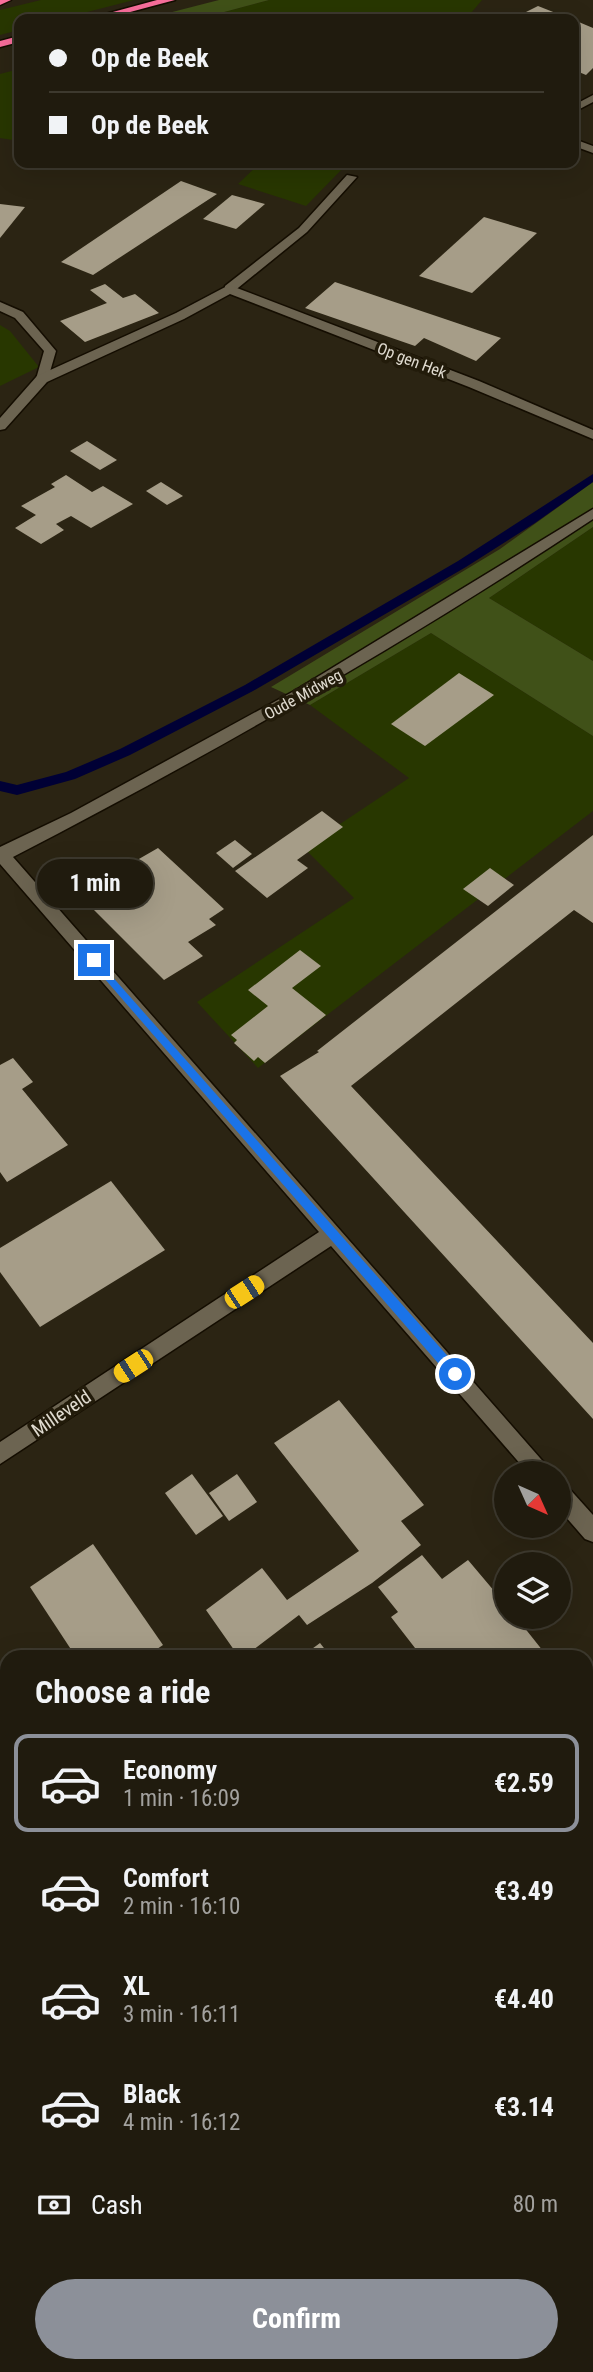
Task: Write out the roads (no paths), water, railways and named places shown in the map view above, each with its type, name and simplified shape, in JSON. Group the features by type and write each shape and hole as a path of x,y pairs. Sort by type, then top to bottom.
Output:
{"highway":[{"path":"0,2 6,0"},
{"path":"113,14 170,0"}],"street":[{"path":"0,426 42,379 180,316 229,289 303,230 351,177"},
{"name":"Op gen Hek","path":"229,289 474,384 593,435"},
{"path":"0,306 19,315 50,351 42,379"},
{"name":"Oude Midweg","path":"1,855 323,684 466,598 593,513"},
{"path":"1,855 531,1461"},
{"name":"Milleveld","path":"0,1454 333,1234"},
{"path":"571,1506 593,1531"}],"waterway":[{"path":"0,786 17,790 70,776 125,752 249,688 462,564 531,521 593,477"}]}
